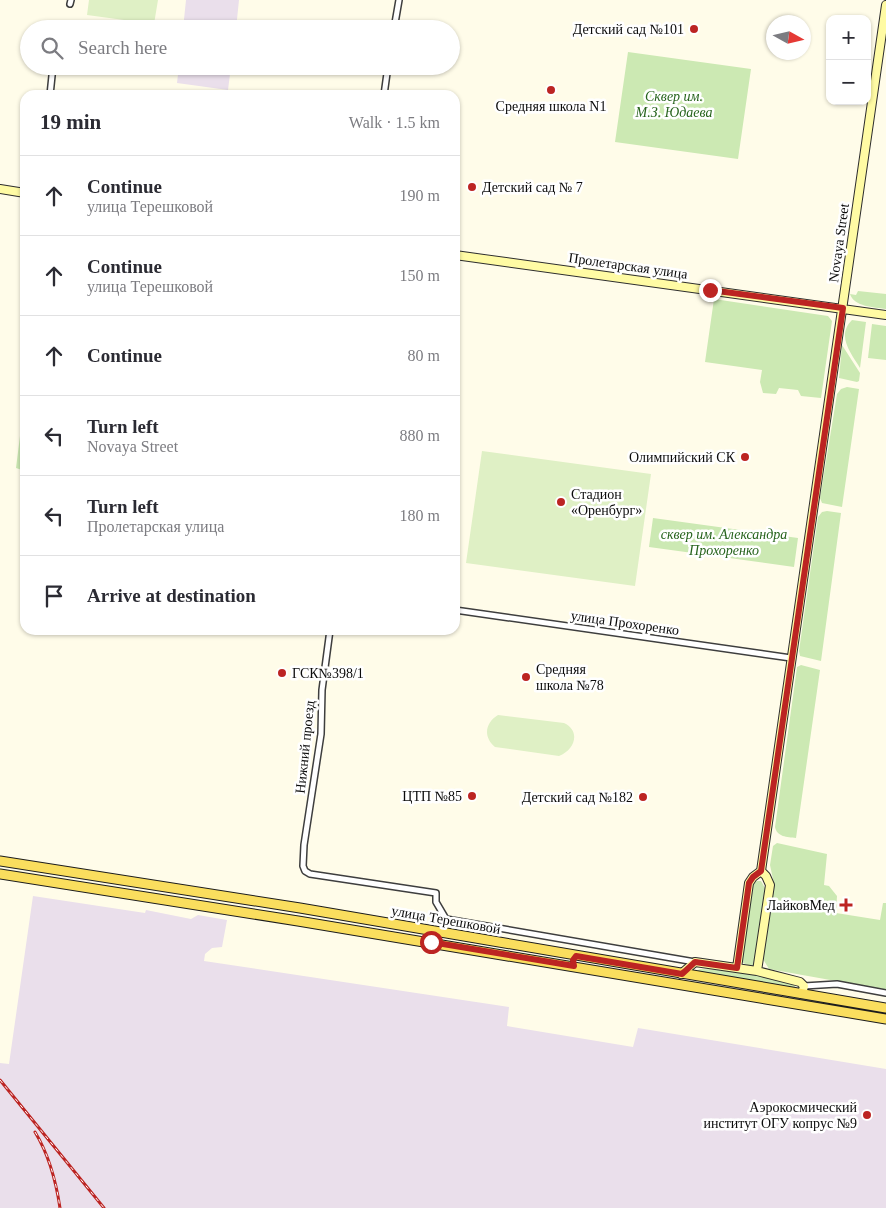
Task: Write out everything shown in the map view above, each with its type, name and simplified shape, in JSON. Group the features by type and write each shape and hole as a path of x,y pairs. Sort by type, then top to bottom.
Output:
{"main road":[{"name":"Novaya Street","path":"737,968 749,883 761,871 886,5"},
{"path":"0,189 20,192"},
{"name":"Пролетарская улица","path":"460,256 886,315"},
{"name":"улица Терешковой","path":"0,861 228,896 682,974 803,990 886,1008"},
{"name":"Novaya Street","path":"757,972 770,885 766,876 761,871"},
{"name":"улица Терешковой","path":"0,874 226,909 886,1018"},
{"path":"574,966 573,960 576,956"},
{"path":"682,974 695,962 796,980 803,990 800,1004"}],"street":[{"path":"395,20 398,0"},
{"path":"51,90 52,75"},
{"path":"385,90 387,75"},
{"name":"улица Прохоренко","path":"460,611 791,658"},
{"name":"Нижний проезд","path":"329,635 322,690 320,734 304,845 303,866 305,871 310,874 436,893 436,902 446,919 505,928"},
{"path":"503,944 505,928 695,962"},
{"path":"803,990 837,984 886,992"}],"shaded area":[{"path":"186,0 239,0 237,20 184,20"},
{"path":"178,75 230,75 228,90 177,83"},
{"path":"33,896 145,913 146,910 191,919 198,915 227,920 222,947 212,948 205,954 204,961 509,1007 507,1026 633,1047 638,1028 886,1069 886,1208 0,1208 0,1063 9,1064"}],"green space":[{"path":"89,0 158,0 155,20 124,20 87,15"},
{"name":"Сквер им. М.З. Юдаева","path":"628,52 751,69 738,159 615,142"},
{"path":"858,291 886,294 886,309 865,306 856,302 850,294 856,295"},
{"path":"714,299 828,316 832,321 821,398 801,396 798,390 779,388 776,394 763,393 760,382 762,370 705,362"},
{"path":"852,320 866,322 860,368 849,350 845,338 847,326"},
{"path":"872,324 886,326 886,360 868,358"},
{"path":"842,345 860,373 859,381 857,382 839,378"},
{"path":"847,387 859,389 842,507 822,503 820,498 837,394 841,389"},
{"path":"20,436 20,469 16,468"},
{"name":"Стадион «Оренбург»","path":"482,451 651,474 635,586 466,563"},
{"path":"822,512 841,513 821,661 800,656 799,651 818,517"},
{"name":"сквер им. Александра Прохоренко","path":"653,518 798,538 794,567 649,547"},
{"path":"801,665 820,670 796,838 780,835 775,827 797,667"},
{"path":"498,715 564,723 573,731 574,740 569,749 559,756 495,747 487,735 487,730 490,722"},
{"path":"777,843 827,854 824,885 829,886 837,896 836,913 880,920 883,903 886,903 886,990 769,969 763,959 774,884 770,865 773,846"},
{"path":"761,881 765,888 755,960 753,965 750,966 743,963 742,958 753,884"},
{"path":"700,969 751,972 778,978 789,982 797,988 694,972"}],"railway":[{"path":"0,1080 104,1208"},
{"path":"35,1132 51,1168 60,1208"}],"place":[{"name":"Детский сад №101","path":"694,29"},
{"name":"Средняя школа N1","path":"551,90"},
{"name":"Детский сад № 7","path":"472,187"},
{"name":"Олимпийский СК","path":"745,457"},
{"name":"Стадион «Оренбург»","path":"561,502"},
{"name":"ГСК№398/1","path":"282,673"},
{"name":"Средняя школа №78","path":"526,677"},
{"name":"ЦТП №85","path":"472,796"},
{"name":"Детский сад №182","path":"643,797"},
{"name":"ЛайковМед","path":"846,905"},
{"name":"Аэрокосмический институт ОГУ копрус №9","path":"867,1115"}],"route":[{"path":"431,942 574,966 573,960 576,956 682,974 695,962 737,968 749,883 761,871 843,308 710,290"}]}
